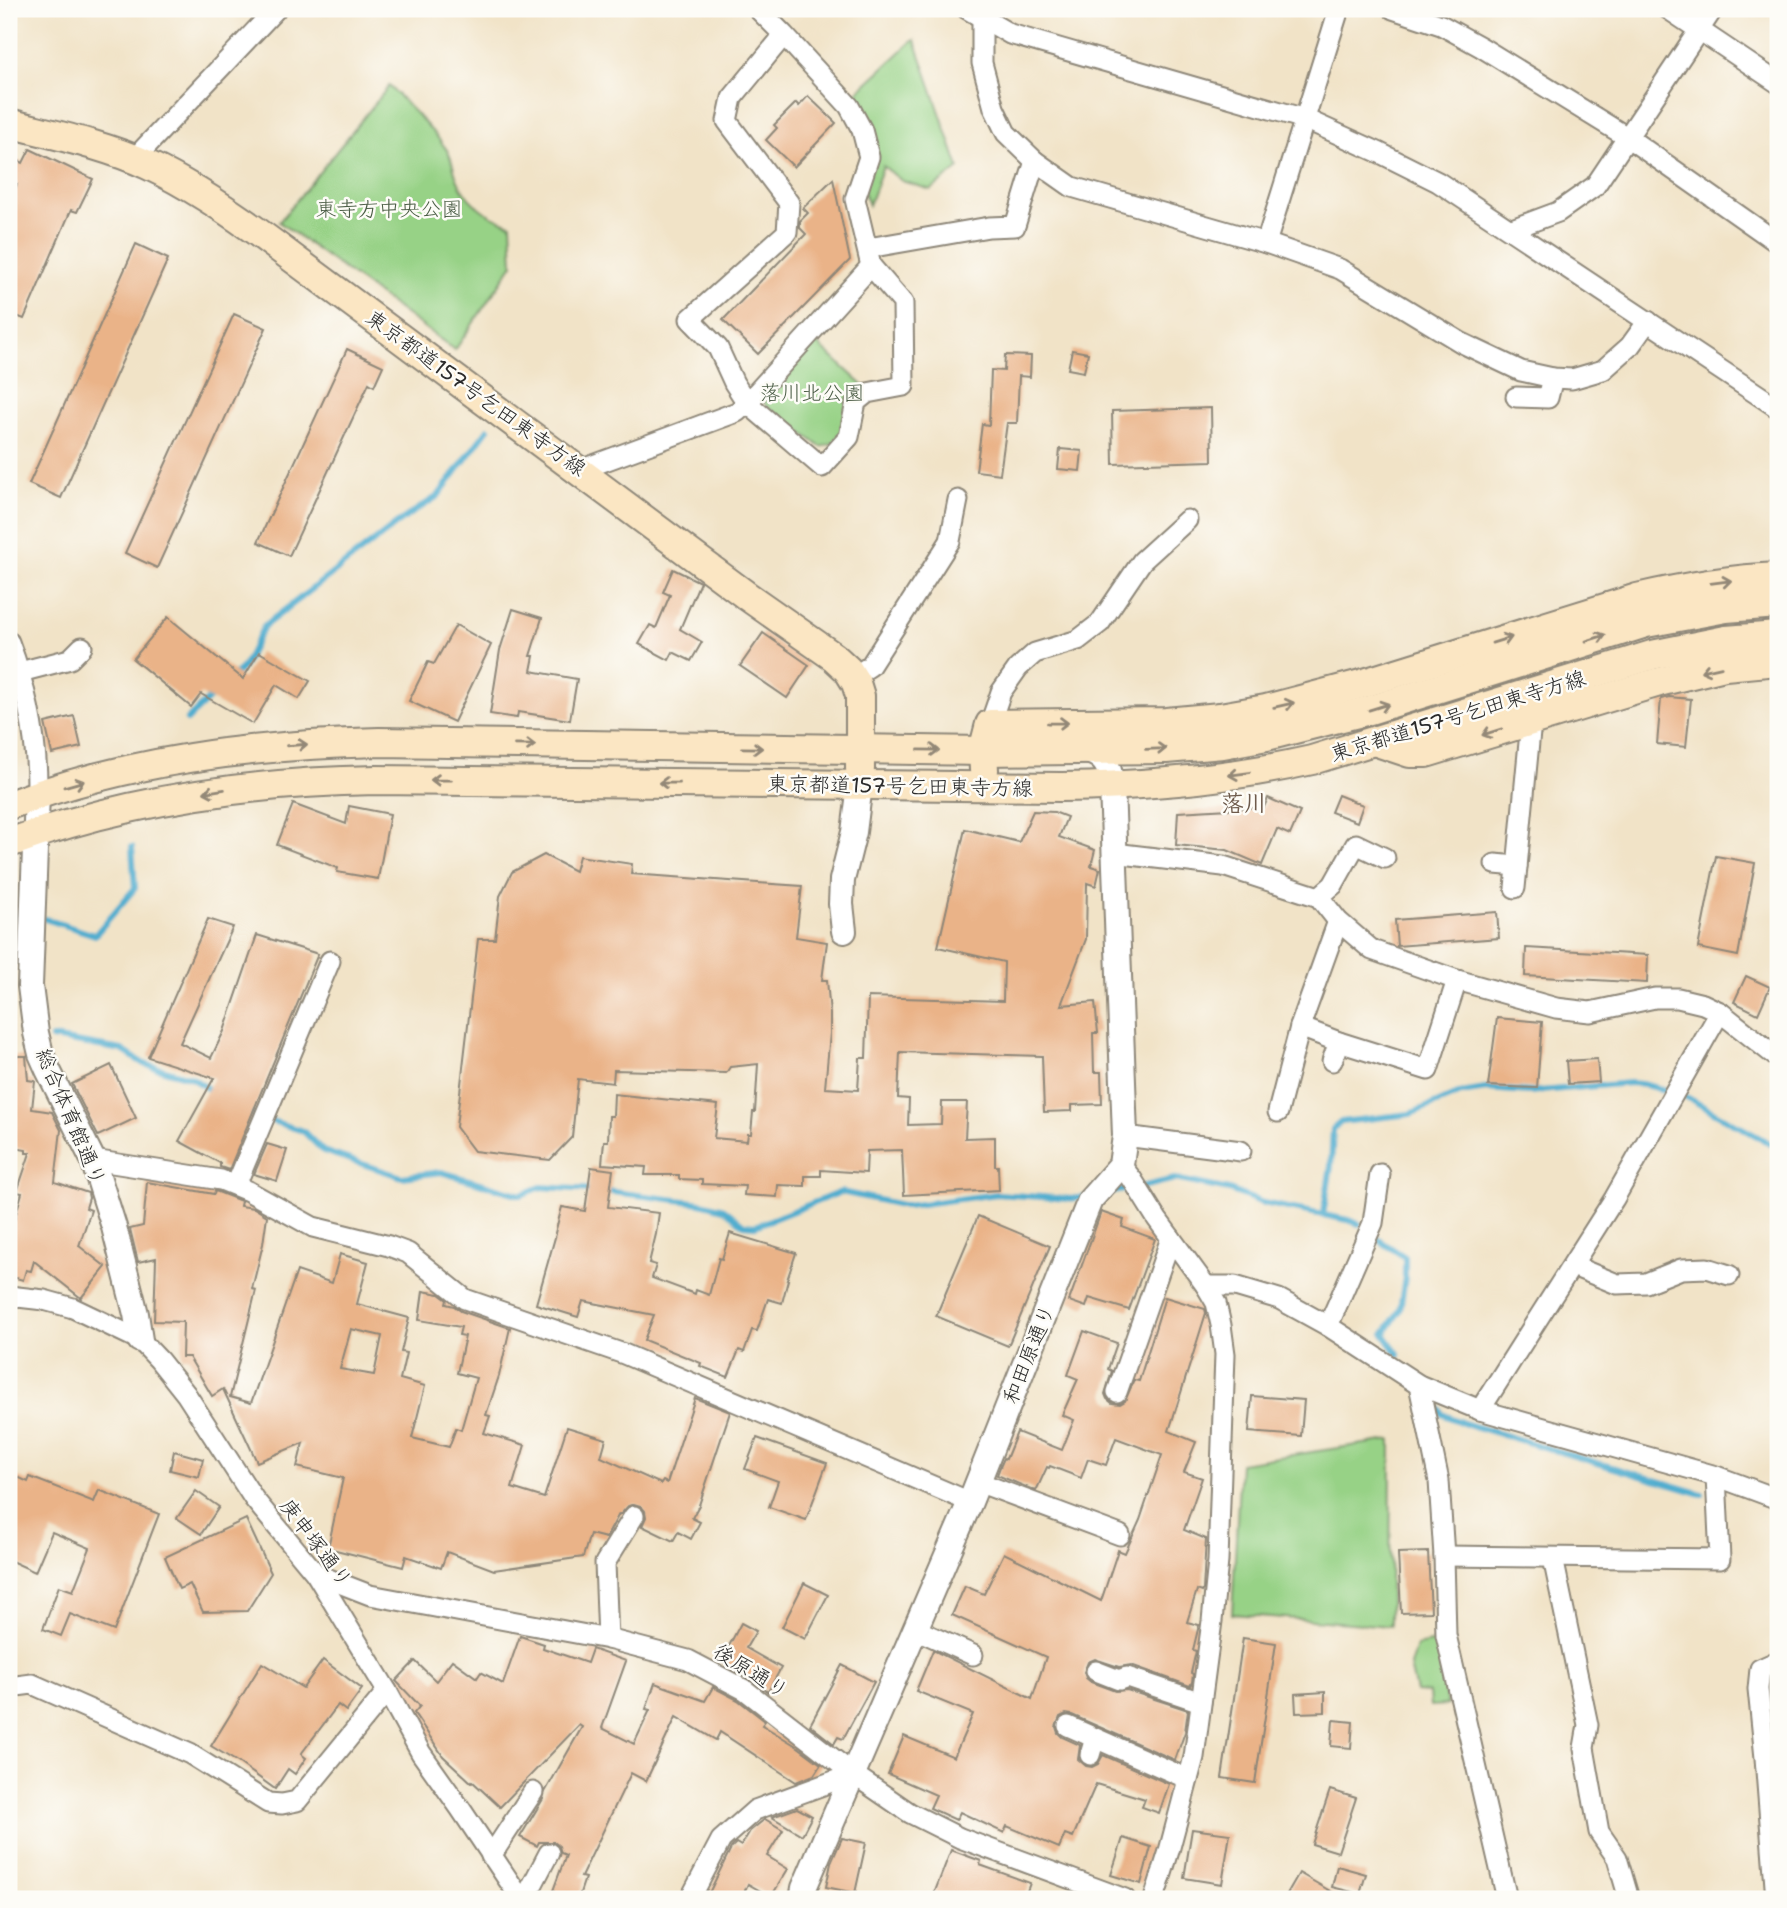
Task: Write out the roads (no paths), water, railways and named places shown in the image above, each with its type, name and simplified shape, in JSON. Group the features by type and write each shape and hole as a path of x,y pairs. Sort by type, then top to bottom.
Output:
{"main road":[{"name":"東京都道157号乞田東寺方線","path":"9,123 134,159 169,176 233,214 757,603 834,657 853,677 860,696 861,750"},
{"path":"1014,787 996,781 984,770 983,751 990,724 1166,722 1266,709 1361,684 1637,598 1726,581 1778,577"},
{"name":"東京都道157号乞田東寺方線","path":"9,804 93,778 171,760 319,743 983,751 1166,749 1223,744 1268,737 1370,710 1646,623 1726,608 1778,604"},
{"name":"東京都道157号乞田東寺方線","path":"9,843 92,817 183,796 316,781 1014,787 1165,783 1274,769 1312,761 1653,655 1726,640 1778,636"},
{"path":"1377,741 1410,753 1426,753 1659,682 1725,666 1778,661"},
{"path":"860,786 861,750"}],"street":[{"path":"134,159 276,9"},
{"path":"758,9 784,35 849,106 862,130 869,157 855,199 870,257 903,303 904,386 867,393 856,402 849,437 822,467 747,403 734,383 718,348 690,319 787,232 789,203 727,121 732,98 784,35"},
{"path":"1266,243 1339,9"},
{"path":"1393,9 1441,25 1481,47 1627,137 1778,243"},
{"path":"1668,9 1778,83"},
{"path":"1512,229 1558,212 1595,186 1713,9"},
{"path":"978,12 1010,34 1305,120 1438,182 1778,408"},
{"path":"978,12 982,63 994,108 1006,133 1035,160 1072,187 1266,243 1340,269 1462,344 1521,371 1572,379 1603,370 1630,346 1648,321"},
{"path":"580,470 737,411 747,403 870,257 989,227 1014,226 1035,160"},
{"path":"1516,397 1548,398 1553,378"},
{"path":"853,677 870,666 950,541 958,500"},
{"path":"990,724 1001,692 1018,668 1035,653 1078,640 1100,623 1142,561 1187,520"},
{"name":"総合体育館通り","path":"9,642 20,672 37,767 30,986 36,1033 48,1070 93,1160 114,1227 140,1340"},
{"path":"20,672 70,659 82,647"},
{"path":"1516,888 1530,732 1528,720"},
{"path":"1082,750 1094,752 1103,760 1110,770 1112,786 1125,1136 1120,1175 1149,1206 1216,1303 1225,1354 1218,1560 1194,1757 1154,1899"},
{"path":"844,931 842,880 854,832 860,786"},
{"path":"1319,897 1332,885 1356,844 1385,858"},
{"path":"1114,853 1223,866 1319,897 1338,921 1371,950 1457,980 1556,1008 1590,1012 1655,998 1678,998 1703,1004 1720,1012 1778,1058"},
{"path":"1495,864 1517,866"},
{"path":"1278,1112 1300,1027 1338,921"},
{"path":"236,1185 330,961"},
{"path":"1300,1027 1428,1070 1457,980"},
{"path":"1480,1410 1614,1199 1720,1012"},
{"path":"1332,1061 1339,1042"},
{"path":"1125,1136 1241,1151"},
{"path":"93,1160 194,1175 236,1185 313,1227 389,1246 408,1254 465,1300 624,1354 974,1492 1120,1535"},
{"path":"1328,1326 1373,1223 1380,1174"},
{"name":"和田原通り","path":"802,1899 804,1888 974,1492 1090,1200 1120,1175"},
{"path":"1117,1392 1171,1238"},
{"path":"1573,1266 1617,1284 1646,1283 1681,1269 1707,1268 1729,1275"},
{"path":"1206,1286 1235,1286 1279,1299 1328,1326 1419,1385 1480,1410 1716,1476 1778,1499"},
{"name":"庚申塚通り","path":"9,1296 44,1300 73,1308 140,1340 159,1360 186,1394 254,1499 316,1574 421,1753 523,1899"},
{"path":"1419,1385 1439,1481 1446,1635 1507,1899"},
{"path":"1444,1556 1720,1559 1716,1476"},
{"path":"608,1639 605,1563 634,1516"},
{"path":"1553,1558 1588,1724 1584,1748 1599,1832 1617,1858 1629,1899"},
{"name":"後原通り","path":"316,1574 370,1595 608,1639 688,1660 745,1690 853,1774 935,1827 1125,1899"},
{"path":"915,1629 973,1655"},
{"path":"1776,1899 1758,1689 1760,1669 1778,1661"},
{"path":"1096,1671 1119,1680 1127,1676 1201,1702"},
{"path":"9,1687 32,1684 190,1754 268,1802 282,1804 297,1801 387,1691"},
{"path":"1068,1726 1092,1747 1188,1779"},
{"path":"690,1899 721,1840 755,1810 853,1774"},
{"path":"491,1856 533,1792"},
{"path":"523,1899 549,1853"}],"waterway":[{"path":"232,677 244,666 264,626 403,519 438,496 488,429"},
{"path":"187,720 214,694"},
{"path":"45,919 95,935 135,888 132,847"},
{"path":"52,1038 122,1050 144,1064 192,1078 214,1093"},
{"path":"1323,1215 1331,1166 1333,1129 1341,1122 1410,1114 1461,1093 1486,1089 1529,1092 1641,1084 1681,1094 1771,1144 1778,1145"},
{"path":"244,1112 303,1131 323,1151 402,1177 441,1172 521,1195 541,1187 594,1190"},
{"path":"1106,1193 1175,1179 1229,1190 1263,1203 1359,1224"},
{"path":"605,1191 701,1203 724,1209 744,1225 755,1226 841,1192 906,1206 997,1194 1071,1199 1085,1197"},
{"path":"1376,1238 1405,1257 1400,1310 1384,1334 1399,1355"},
{"path":"1440,1410 1442,1414 1463,1423 1702,1494"}],"district":[{"name":"落川","path":"1244,803"}],"park label":[{"name":"東寺方中央公園","path":"389,209"},
{"name":"落川北公園","path":"812,393"}]}
